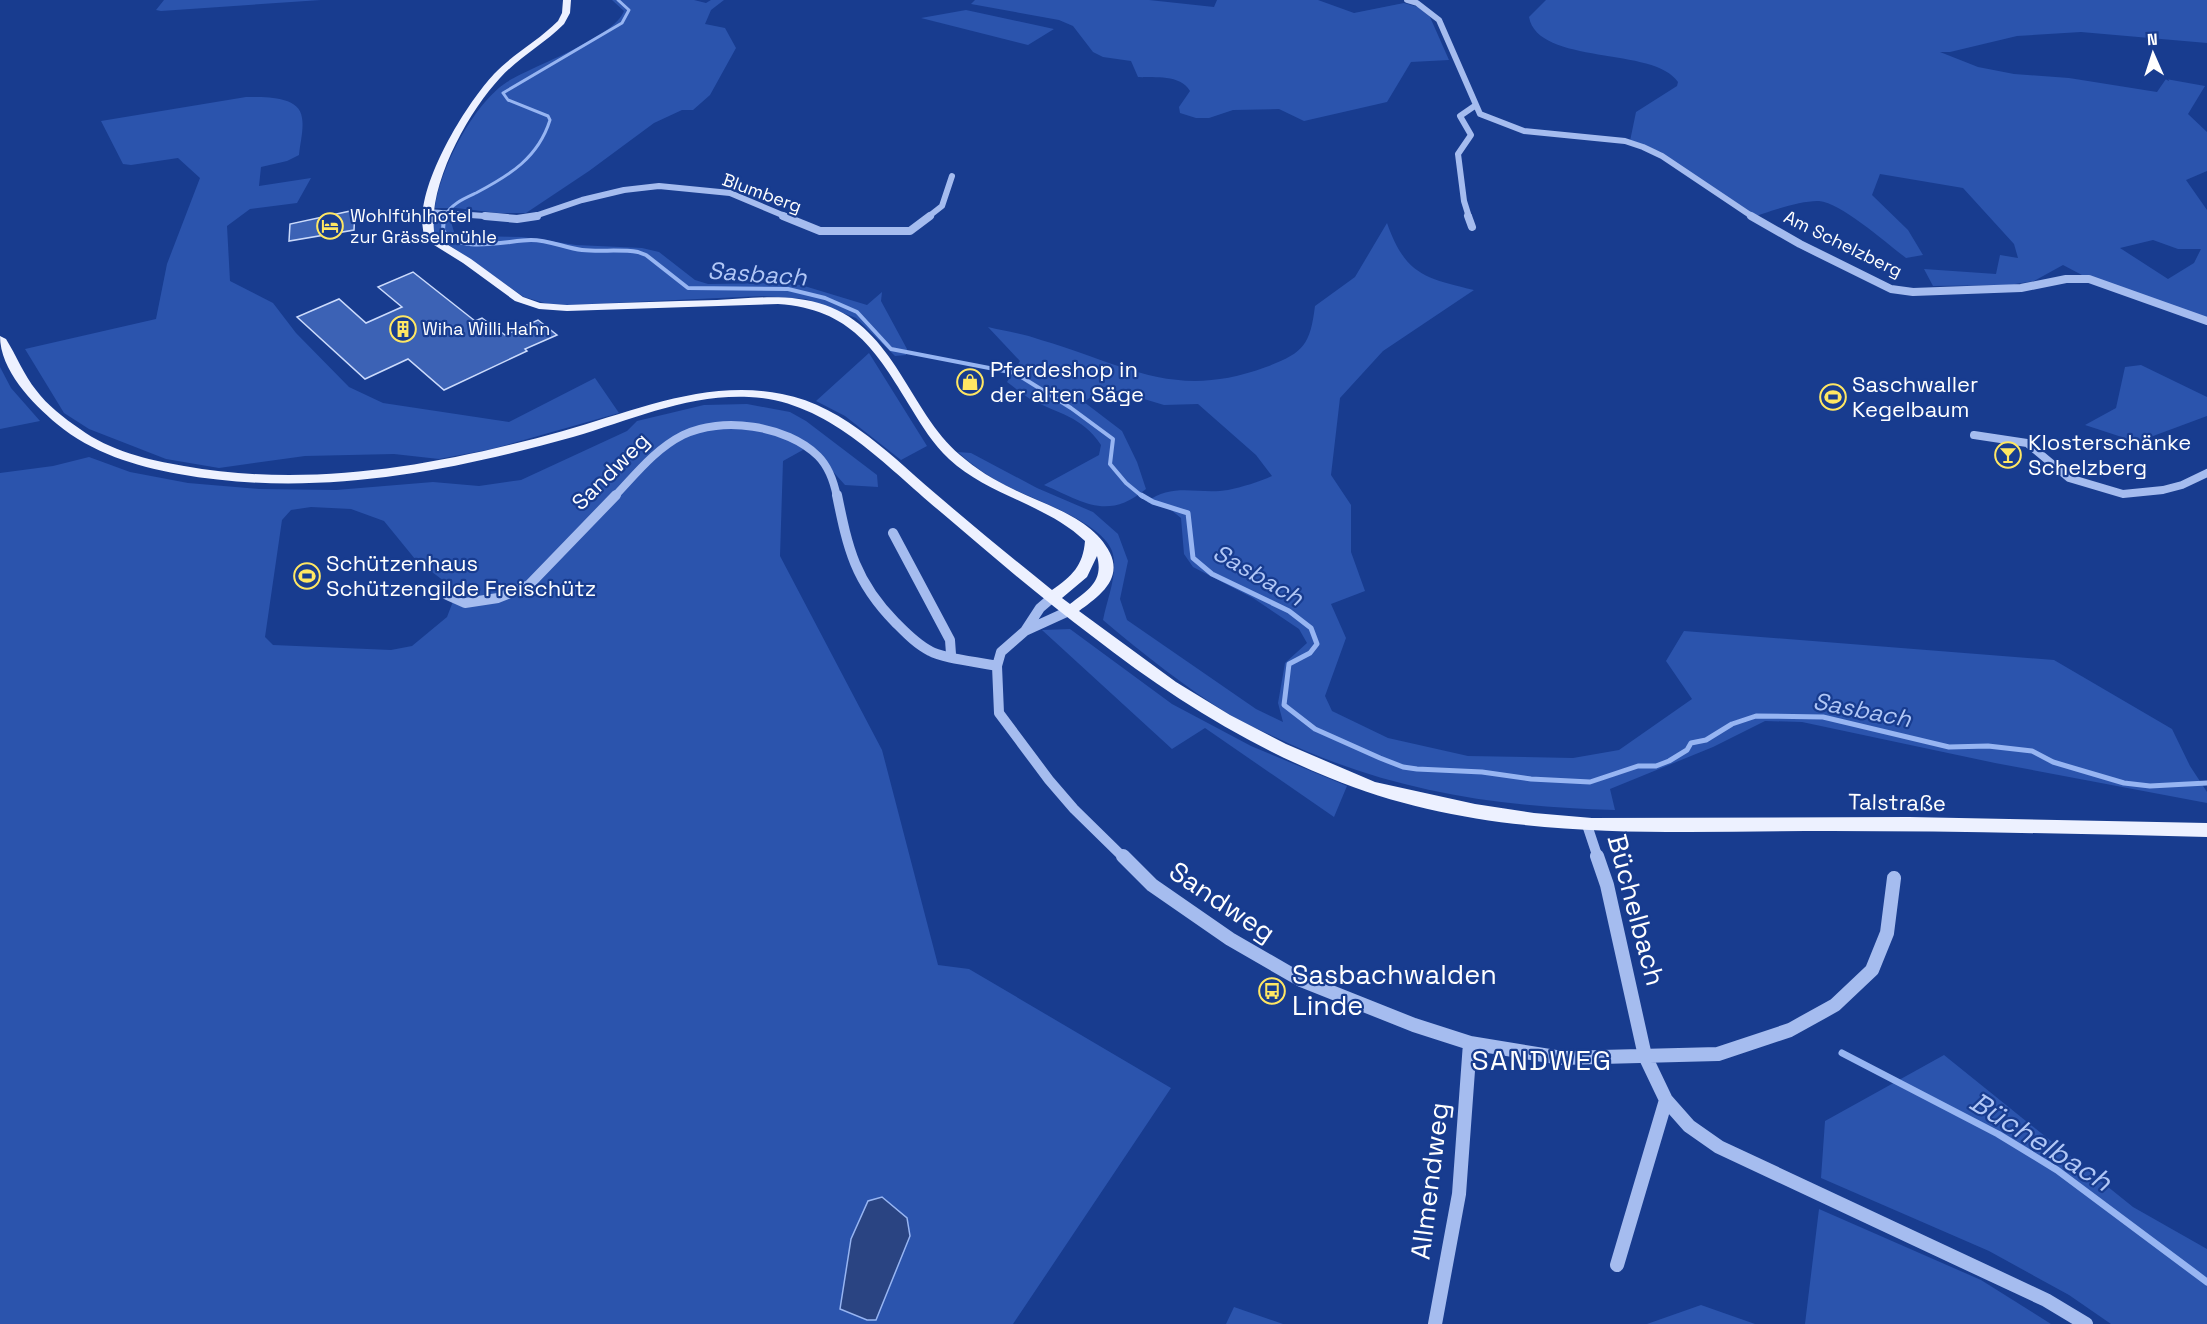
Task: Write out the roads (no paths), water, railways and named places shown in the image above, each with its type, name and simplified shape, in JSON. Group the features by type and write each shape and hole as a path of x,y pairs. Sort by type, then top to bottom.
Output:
{"main road":[{"path":"567,0 566,14 551,33 490,84 443,161 428,212 426,226 430,238 467,261 519,299 539,306 567,308 744,300 805,303 827,309 845,319 879,352 948,451 975,473 1076,526 1103,554 1107,566 1105,579 1094,593 1071,609"},
{"name":"Talstraße","path":"0,339 31,393 81,437 150,464 185,472 244,479 338,478 419,470 498,453 619,420 670,403 713,395 756,393 795,400 821,411 862,439 1141,665 1196,703 1260,740 1372,788 1473,811 1587,825 1884,823 2207,830"},
{"path":"1054,596 1079,578 1088,567 1092,555 1092,541"}],"street":[{"path":"1407,0 1418,3 1439,20 1476,105 1461,116 1471,135 1458,154 1464,201 1472,227"},
{"name":"Am Schelzberg","path":"1476,105 1480,114 1524,131 1625,141 1662,156 1800,244 1891,290 1913,292 2021,288 2066,279 2089,279 2207,321"},
{"name":"Blumberg","path":"428,212 439,211 517,219 533,217 582,200 624,190 659,186 687,187 730,193 820,231 910,231 942,206 952,176"},
{"name":"Sandweg","path":"447,595 465,603 498,598 529,585 662,447 685,434 722,426 751,426 789,438 818,456 833,478 845,534 856,568 874,600 910,638 931,652 951,654 997,666 999,713 1049,780 1074,809 1152,885 1230,939 1301,980 1414,1025 1470,1043 1562,1058 1718,1054 1790,1030 1835,1005 1872,970 1887,933 1894,878"},
{"path":"1974,435 2027,443 2069,478 2094,488 2122,494 2163,490 2182,485 2207,473"},
{"path":"893,533 950,640 951,654"},
{"path":"997,666 1001,652 1025,631 1041,608 1054,596"},
{"path":"1025,631 1071,609"},
{"name":"Büchelbach","path":"1587,825 1607,885 1645,1056 1666,1100 1689,1126 1719,1147 2046,1300 2086,1324"},
{"name":"Allmendweg","path":"1435,1324 1459,1194 1470,1043"},
{"path":"1617,1265 1666,1100"}],"waterway":[{"name":"Sasbach","path":"444,217 458,202 500,179 521,164 538,145 545,133 550,120 548,116 508,100 503,93 622,23 629,10 618,0"},
{"name":"Sasbach","path":"444,216 443,230 450,238 459,242 484,244 538,240 582,250 638,252 646,255 688,288 788,289 825,298 857,312 891,349 1015,373 1071,408 1113,439 1110,464 1126,483 1143,497"},
{"name":"Sasbach","path":"1141,495 1153,502 1188,513 1193,558 1212,574 1289,611 1311,628 1317,644 1310,653 1289,664 1284,705 1315,729 1403,767 1590,782 1638,766 1656,766 1669,761 1687,750 1691,743 1706,740 1732,724 1756,716 1823,717 1949,747 1988,746 2032,751 2053,762 2124,783 2150,786 2207,783"},
{"name":"Büchelbach","path":"1842,1053 1998,1134 2057,1170 2207,1282"}],"place":[{"name":"Wohlfühlhotel zur Grässelmühle","path":"330,226"},
{"name":"Wiha Willi Hahn","path":"403,329"},
{"name":"Pferdeshop in der alten Säge","path":"970,382"},
{"name":"Saschwaller Kegelbaum","path":"1833,397"},
{"name":"Klosterschänke Schelzberg","path":"2008,455"},
{"name":"Schützenhaus Schützengilde Freischütz","path":"307,576"},
{"name":"Sasbachwalden Linde","path":"1272,991"}],"district":[{"name":"SANDWEG","path":"1542,1060"}]}
